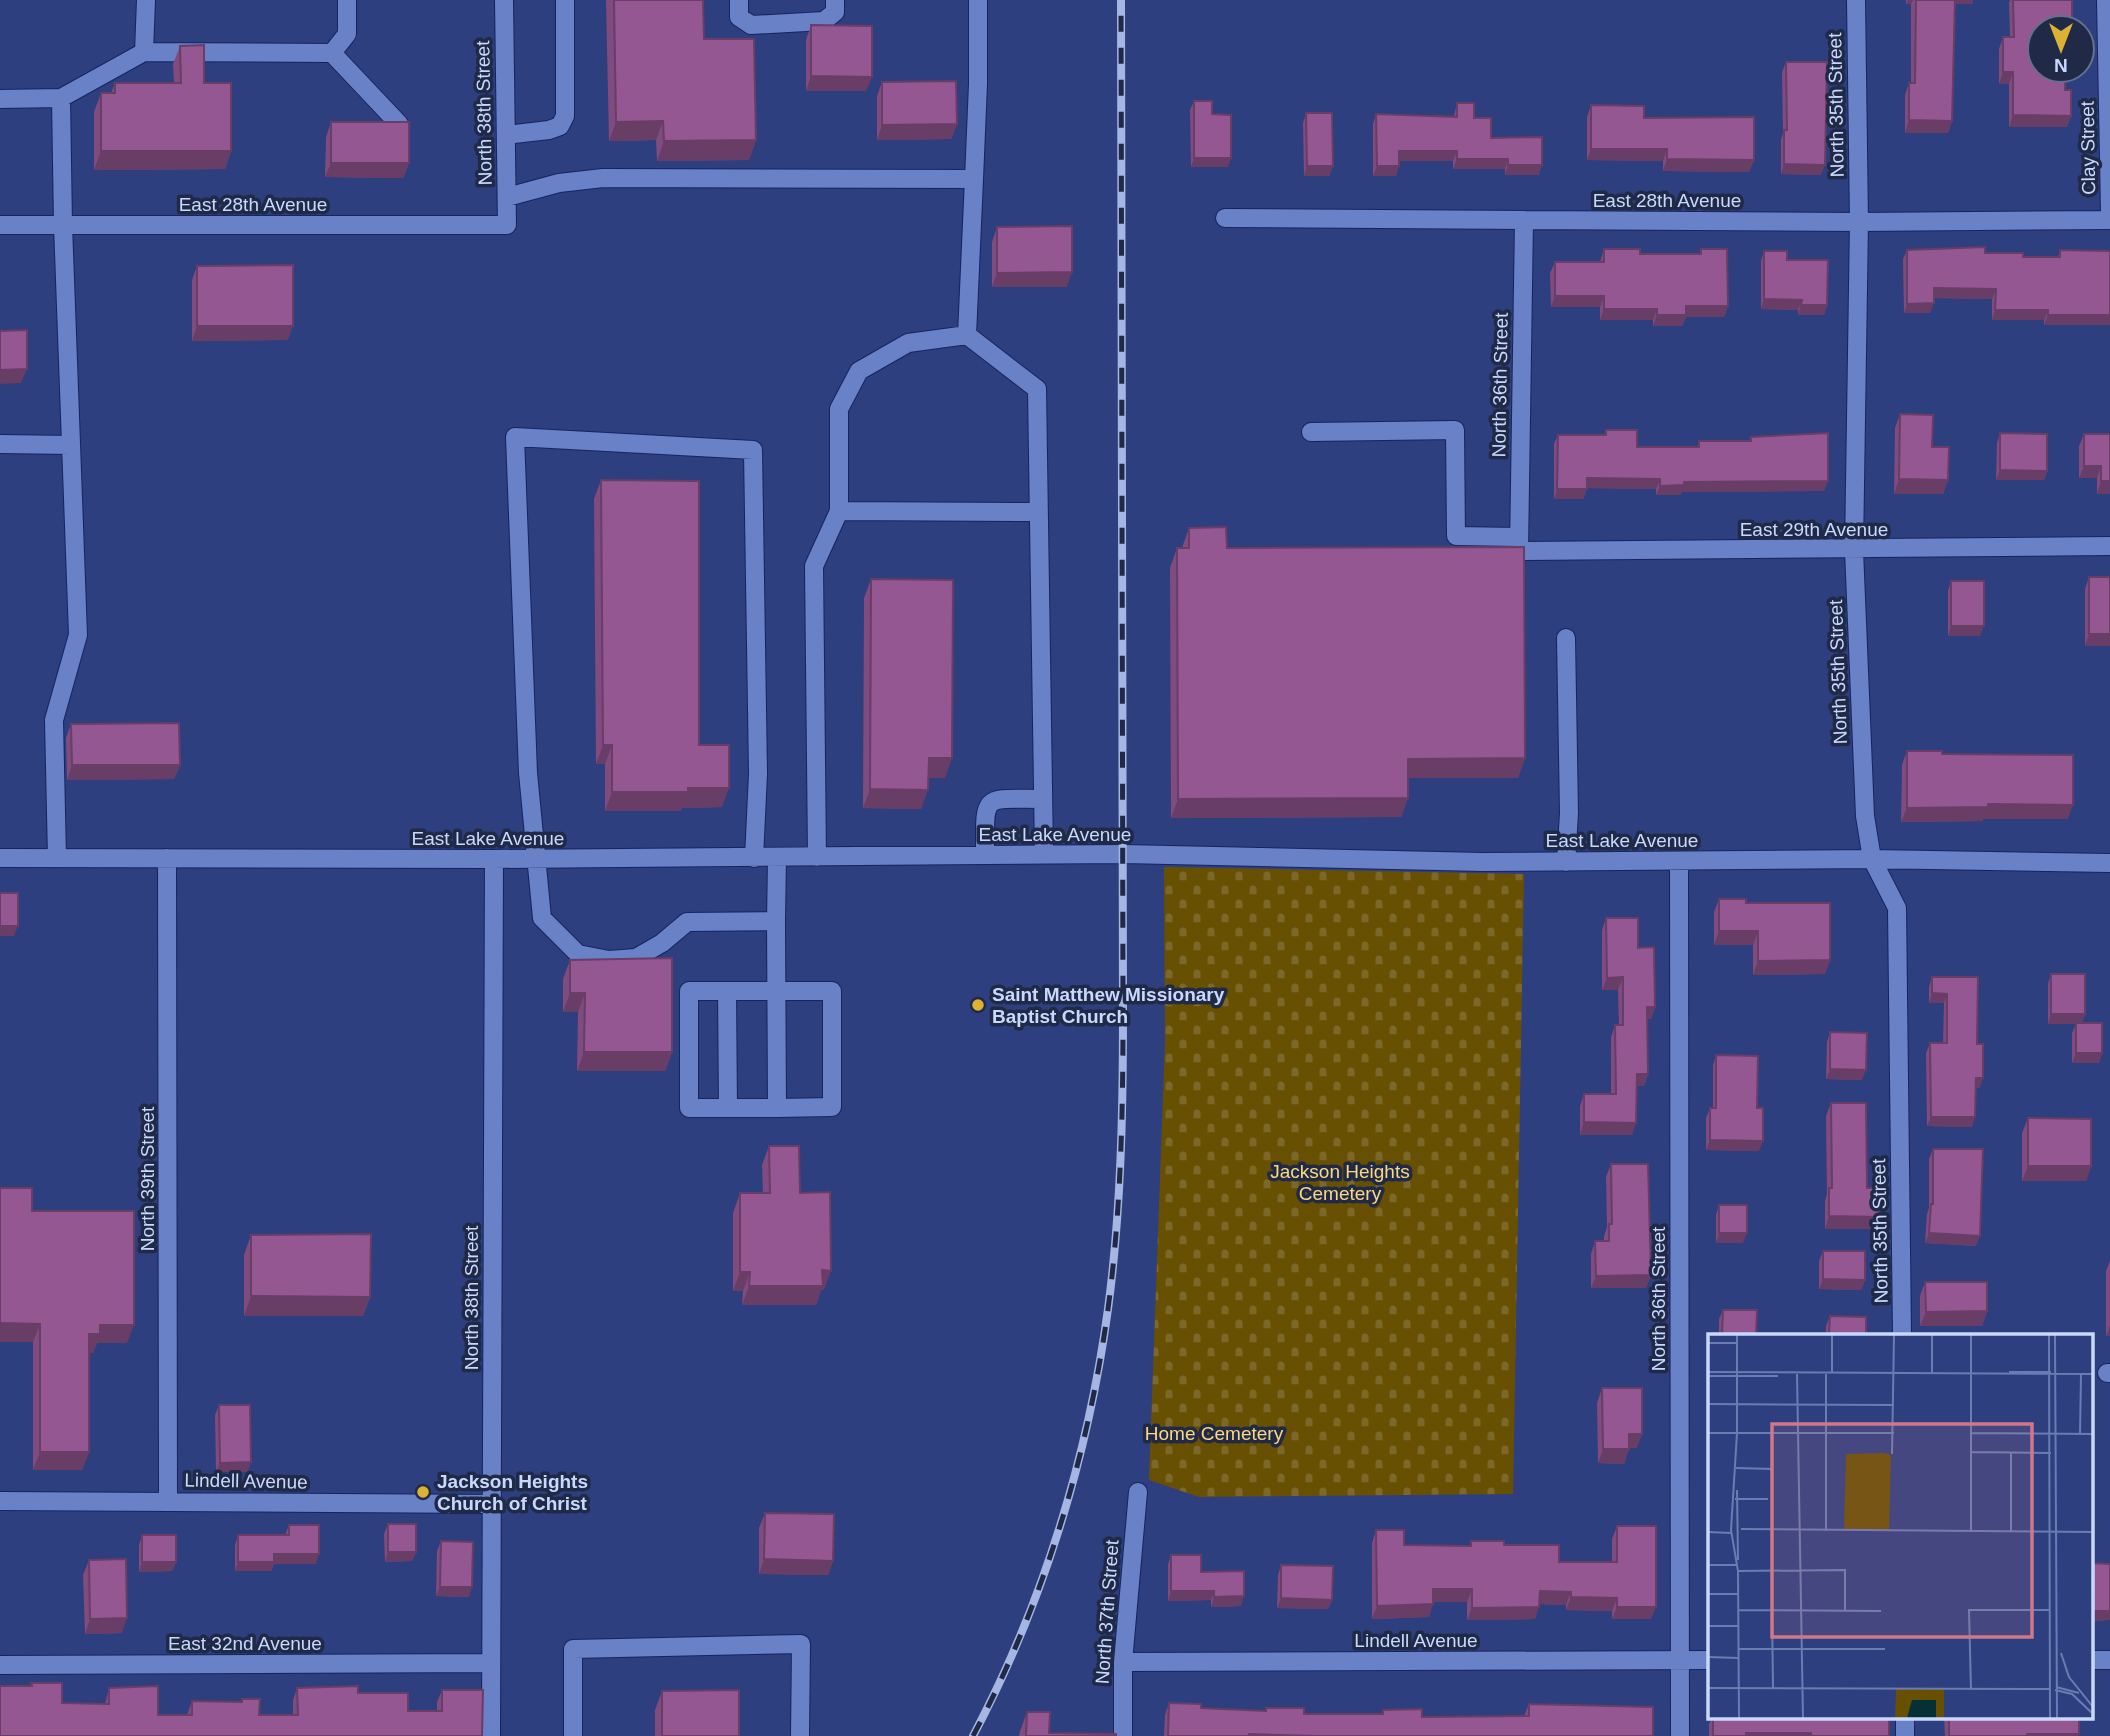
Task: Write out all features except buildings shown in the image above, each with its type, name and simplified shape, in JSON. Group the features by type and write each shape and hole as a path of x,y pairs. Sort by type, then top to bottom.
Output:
{"street":[{"path":"144,52 146,0"},
{"path":"332,53 347,34 347,0"},
{"name":"North 38th Street","path":"504,0 507,225"},
{"path":"506,135 549,130 560,126 565,116 565,0"},
{"path":"739,0 739,17 751,25 824,22 835,12 835,0"},
{"path":"967,335 978,84 978,0"},
{"name":"North 35th Street","path":"1856,0 1859,222 1854,550 1865,816 1872,859 1898,908 1902,1334"},
{"name":"Clay Street","path":"2106,0 2110,212"},
{"path":"0,99 61,98 144,52 332,53 399,124"},
{"path":"57,858 54,720 78,635 61,98"},
{"path":"507,197 559,183 603,178 974,179"},
{"name":"East 28th Avenue","path":"1224,218 1859,222 2110,220"},
{"name":"North 36th Street","path":"1519,544 1524,220"},
{"name":"East 28th Avenue","path":"0,225 507,225"},
{"path":"817,857 814,566 839,511 839,409 859,371 908,343 967,335 1037,389 1044,855"},
{"name":"East 29th Avenue","path":"1311,432 1454,430 1456,536 1519,544 1854,550 2110,546"},
{"path":"754,858 758,774 753,450 515,437 528,773 542,918 578,954 609,960 636,958 662,943 687,922 776,921"},
{"path":"0,444 71,445"},
{"path":"839,511 1037,512"},
{"path":"1566,638 1569,813 1566,862"},
{"path":"985,855 985,810 989,803 997,799 1043,799"},
{"name":"East Lake Avenue","path":"0,858 536,859 1124,854 1566,862 1872,859 2110,863"},
{"name":"North 39th Street","path":"167,858 169,1501"},
{"path":"777,858 777,1108"},
{"name":"North 38th Street","path":"491,1736 494,859"},
{"name":"North 36th Street","path":"1679,861 1681,1736"},
{"path":"689,991 727,991 832,991 832,1107 688,1108 689,991"},
{"path":"727,991 728,1108"},
{"name":"North 37th Street","path":"1123,1736 1123,1662 1138,1492"},
{"name":"Lindell Avenue","path":"0,1501 492,1504"},
{"path":"573,1736 573,1649 801,1644 800,1736"},
{"name":"Lindell Avenue","path":"1123,1662 1708,1660"},
{"path":"2092,1660 2110,1660"},
{"name":"East 32nd Avenue","path":"0,1665 491,1663"},
{"path":"1905,1718 1905,1736"}],"green space":[{"name":"Jackson Heights Cemetery","path":"1164,867 1524,874 1513,1494 1199,1497 1149,1480 1165,1042"}],"railway":[{"path":"973,1736 1021,1634 1041,1582 1075,1474 1099,1364 1116,1236 1123,1051 1121,0"}],"place":[{"name":"Saint Matthew Missionary Baptist Church","path":"978,1005"},
{"name":"Jackson Heights Church of Christ","path":"423,1492"}],"park label":[{"name":"Home Cemetery","path":"1214,1433"}]}
